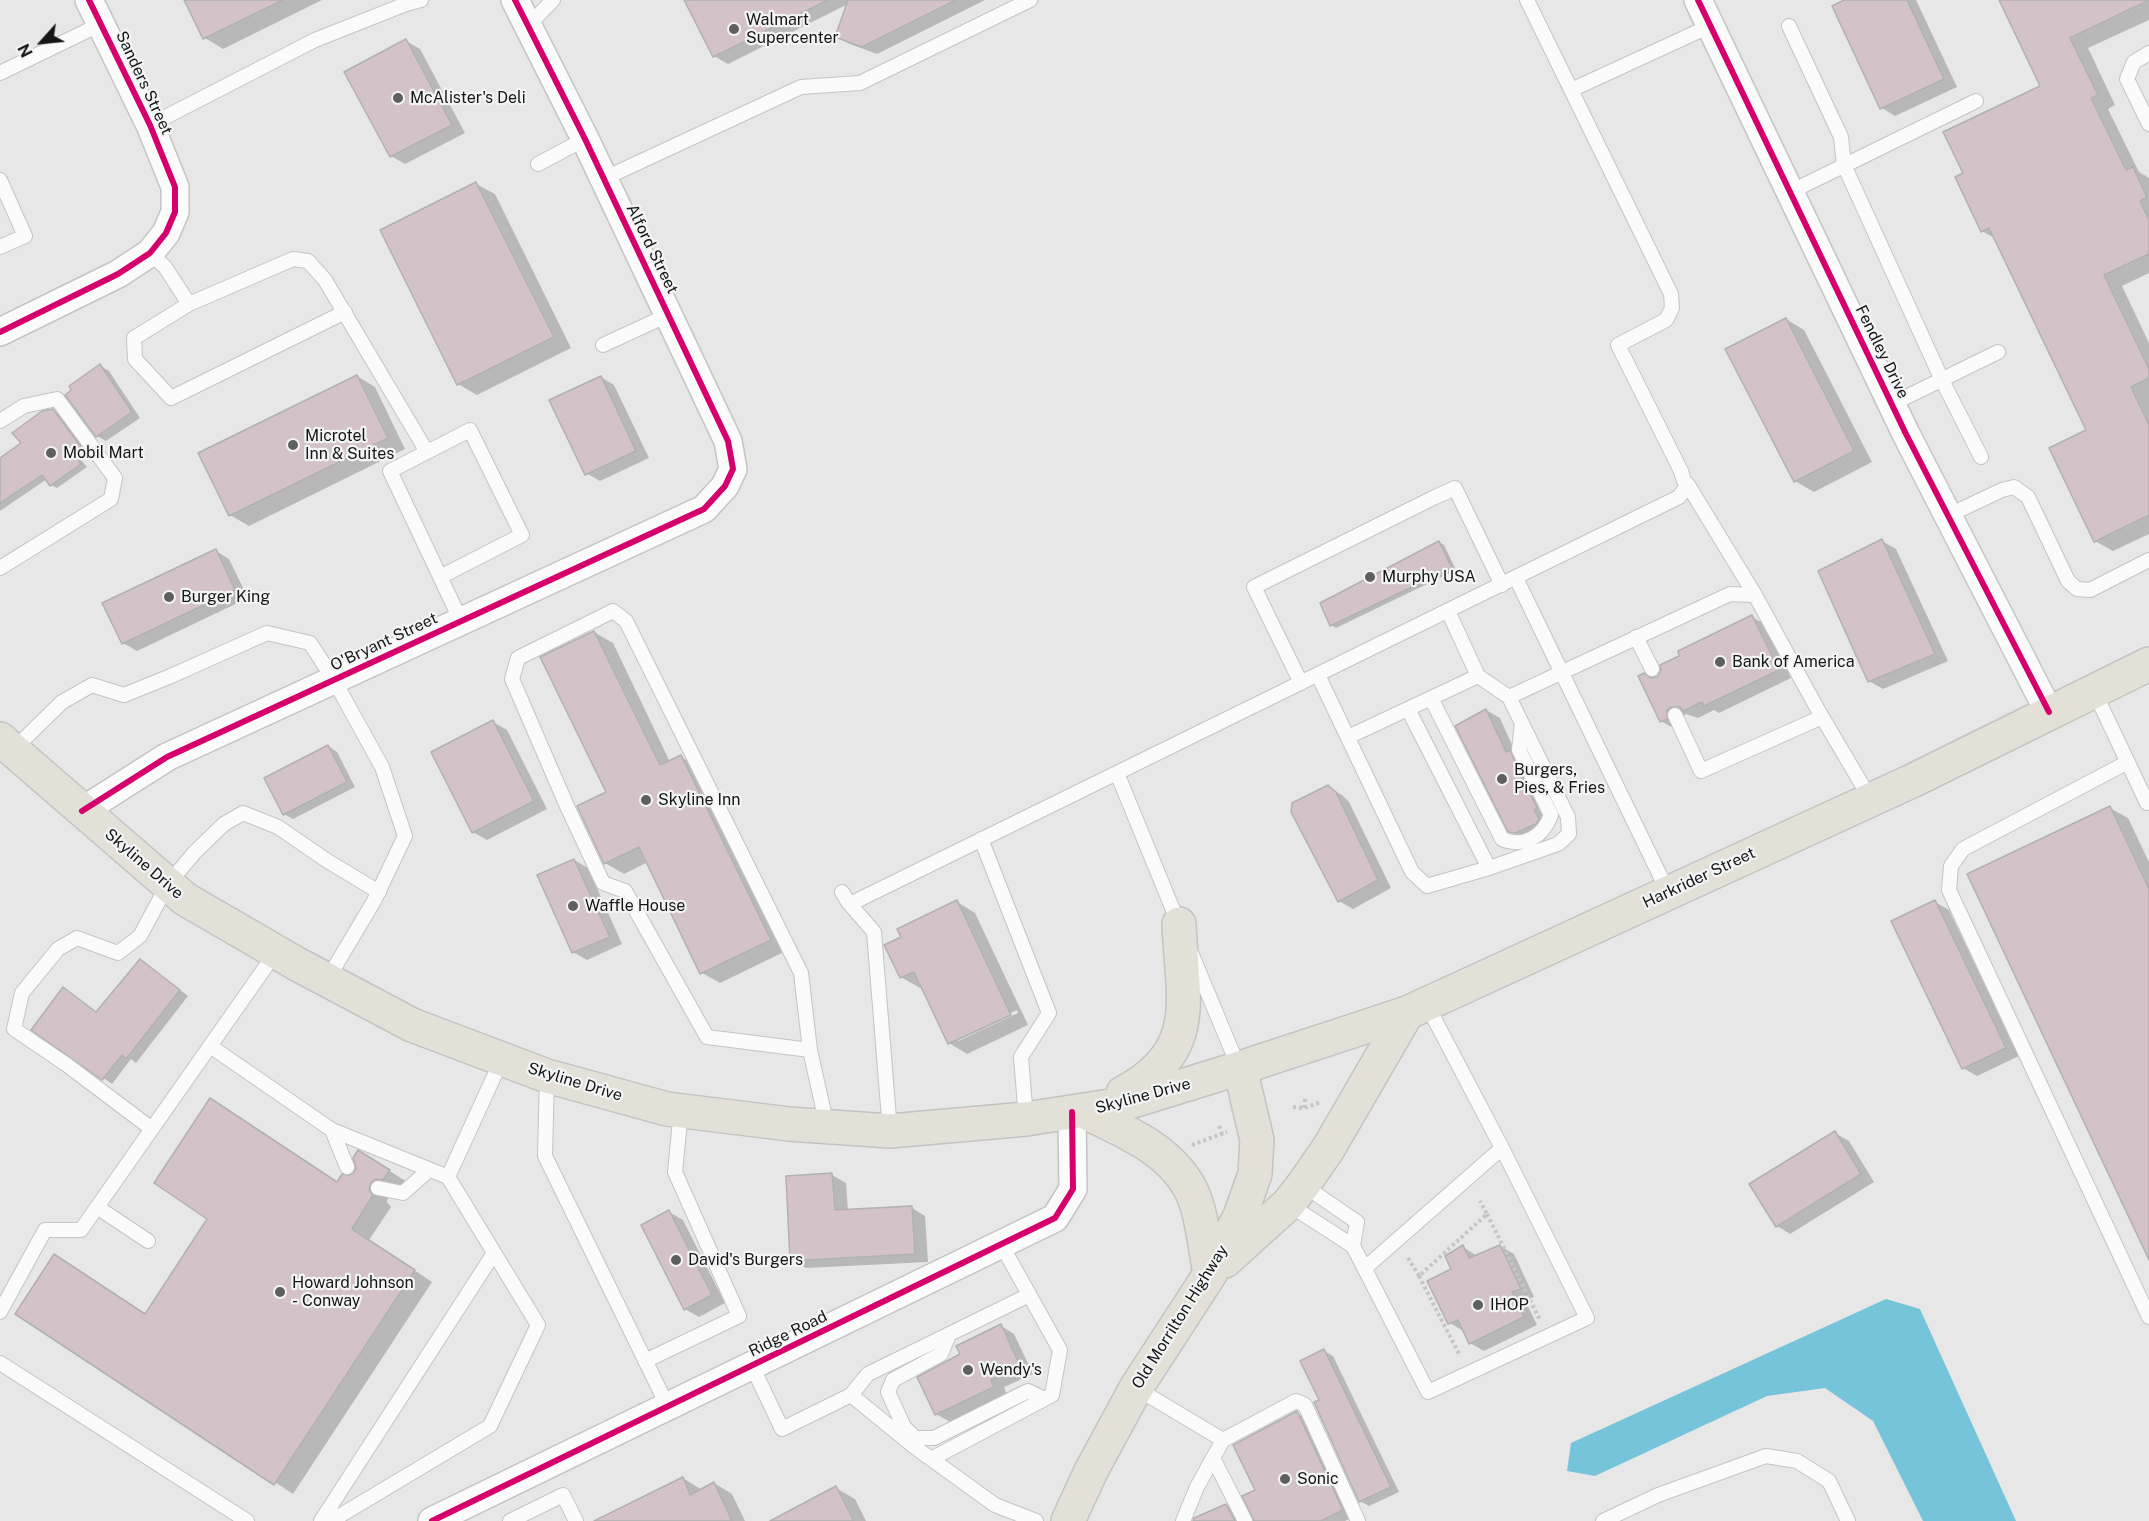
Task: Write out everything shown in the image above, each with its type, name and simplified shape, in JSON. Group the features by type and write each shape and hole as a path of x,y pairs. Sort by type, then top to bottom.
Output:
{"main road":[{"name":"Harkrider Street","path":"1240,1068 1417,1009 1871,800 2149,664"},
{"name":"Skyline Drive","path":"7,744 185,899 276,952 412,1025 547,1076 668,1108 890,1131 1026,1119 1123,1104 1240,1068"},
{"path":"1078,1111 1110,1100 1140,1083 1159,1069 1173,1052 1184,1016 1179,924"},
{"path":"1210,1274 1296,1194 1328,1149 1417,1009"},
{"name":"Old Morrilton Highway","path":"1068,1521 1091,1471 1136,1388 1210,1274 1240,1216 1255,1174 1257,1140 1240,1068"},
{"path":"1078,1111 1147,1143 1172,1162 1190,1190 1199,1219 1210,1274"}],"street":[{"name":"Sanders Street","path":"0,332 110,279 150,253 166,233 175,212 175,187 150,125 89,0"},
{"name":"Alford Street","path":"515,0 585,139 728,441 733,469 725,486 704,509"},
{"name":"Fendley Drive","path":"1698,0 1892,404 2049,712"},
{"name":"O'Bryant Street","path":"82,811 167,757 704,509"},
{"name":"Ridge Road","path":"432,1521 1055,1218 1074,1189 1078,1111"}],"lane":[{"path":"150,125 315,40 421,0"},
{"path":"528,26 553,0"},
{"path":"603,179 804,86 860,83 1030,0"},
{"path":"1527,0 1672,298 1671,313 1666,320 1618,345 1681,471 1683,481 1688,485 1755,595 1871,800"},
{"path":"0,73 101,24"},
{"path":"1571,90 1710,26"},
{"path":"1789,26 1841,137 1844,165 1942,380 1981,457"},
{"path":"2149,53 2134,62 2127,79 2149,124"},
{"path":"1790,192 1976,100"},
{"path":"537,164 585,139"},
{"path":"0,180 25,236 0,247"},
{"path":"150,253 165,267 189,304"},
{"path":"345,312 171,398 135,359 134,338 189,304 293,259 308,261 325,280 345,312 427,452"},
{"path":"603,345 668,315"},
{"path":"1892,404 1998,352"},
{"path":"0,421 24,406 57,399 116,478 111,499 0,568"},
{"path":"440,577 522,536 470,430 390,471 440,577 461,621"},
{"path":"890,1131 874,932 845,897 852,903 1675,500 1688,485"},
{"path":"1949,514 2002,490 2014,487 2028,497 2068,581 2077,589 2090,590 2149,560"},
{"path":"1301,683 1254,586 1455,488 1502,585"},
{"path":"1516,578 1668,892"},
{"path":"1509,697 1730,594 1755,595"},
{"path":"810,1050 707,1037 625,891 603,883 512,679 518,658 613,611 626,621 801,973 810,1050 827,1126"},
{"path":"1318,675 1412,872 1426,886 1489,868 1558,844 1569,834 1568,817 1509,697 1479,676 1448,611"},
{"path":"7,744 62,702 92,685 124,695 267,633 310,643 334,680 382,767 405,836 379,892 327,980"},
{"path":"1636,637 1652,669"},
{"path":"1348,737 1479,676"},
{"path":"2094,691 2149,802"},
{"path":"1431,698 1502,839 1513,843 1528,841 1546,828 1551,815 1520,750 1519,735 1522,723"},
{"path":"1408,709 1489,868"},
{"path":"1675,715 1701,771 1822,717"},
{"path":"2128,762 1964,849 1951,866 1949,890 2149,1317"},
{"path":"1117,773 1240,1068"},
{"path":"152,1129 67,1065 14,1029 22,993 58,949 77,938 118,953 140,936 168,884 195,852 224,824 243,813 278,827 379,892"},
{"path":"981,839 1049,1013 1022,1056 1026,1119"},
{"path":"0,1312 45,1230 81,1230 276,952"},
{"path":"1296,1194 1353,1246 1428,1392 1587,1318 1502,1148 1417,1009"},
{"path":"210,1047 332,1130 448,1178 538,1325 490,1426 331,1521"},
{"path":"448,1178 501,1059"},
{"path":"547,1076 545,1156 668,1407"},
{"path":"645,1361 739,1316 675,1172 681,1110"},
{"path":"332,1130 347,1167"},
{"path":"1365,1268 1502,1148"},
{"path":"378,1188 403,1193 429,1170"},
{"path":"1296,1194 1357,1222 1353,1246"},
{"path":"97,1207 148,1241"},
{"path":"932,1460 1052,1395 1060,1350 1001,1245"},
{"path":"321,1521 494,1253"},
{"path":"752,1366 782,1429 851,1395 868,1374 1029,1295"},
{"path":"949,1335 941,1354 893,1380 888,1392 904,1427 915,1438 934,1438 1028,1391 1044,1399"},
{"path":"0,1363 247,1521"},
{"path":"1136,1388 1223,1440"},
{"path":"851,1395 932,1460 995,1505 1036,1521"},
{"path":"1182,1521 1197,1487 1223,1440 1296,1401 1305,1405 1358,1521"},
{"path":"1603,1521 1658,1495 1766,1456 1797,1461 1829,1481 1848,1521"},
{"path":"1213,1458 1245,1521"},
{"path":"510,1521 563,1495 576,1521"}],"path":[{"path":"1293,1107 1304,1108 1305,1099"},
{"path":"1191,1145 1222,1134 1219,1126"},
{"path":"1480,1201 1548,1336"},
{"path":"1419,1276 1451,1249 1486,1214"},
{"path":"1408,1258 1469,1373"}],"water":[{"path":"1886,1299 1920,1309 2016,1521 1923,1521 1873,1421 1825,1388 1767,1396 1595,1476 1567,1471 1571,1443"}],"building":[{"path":"184,0 283,0 203,39"},
{"name":"Walmart Supercenter","path":"684,0 828,0 713,57"},
{"name":"Walmart Supercenter","path":"848,0 956,0 862,47 835,37"},
{"path":"1844,0 1907,0 1944,79 1880,109 1832,6"},
{"path":"1999,0 2149,0 2070,38 2098,95 2091,98 2126,170 2133,167 2147,197 2140,201 2149,220 2149,254 2104,275 2149,369 2149,378 2131,387 2149,425 2149,515 2094,542 2049,448 2086,430 1989,228 1981,232 1955,177 1963,173 1943,132 2040,86"},
{"name":"McAlister's Deli","path":"406,39 452,125 390,157 344,72"},
{"path":"476,182 554,337 457,385 380,230"},
{"path":"1786,318 1854,451 1794,482 1725,349"},
{"path":"100,364 132,412 96,437 65,395 71,390 69,386"},
{"name":"Microtel Inn & Suites","path":"357,375 388,438 229,516 198,453"},
{"path":"601,376 636,451 585,475 549,400"},
{"path":"53,409 81,447 73,452 81,464 50,486 42,475 0,503 0,458 21,443 12,433 42,411"},
{"path":"1882,539 1935,654 1868,682 1818,571"},
{"path":"1439,541 1452,568 1330,626 1320,603"},
{"name":"Burger King","path":"216,549 235,590 122,644 102,603"},
{"name":"Bank of America","path":"1752,615 1779,670 1704,706 1702,702 1683,711 1680,707 1672,707 1667,710 1667,719 1660,722 1638,676 1644,673 1651,678 1657,677 1661,670 1660,665 1679,656 1678,651"},
{"name":"Skyline Inn","path":"594,631 660,765 681,755 771,940 700,974 639,847 604,864 577,806 606,792 540,657"},
{"name":"Burgers, Pies, & Fries","path":"1486,709 1506,752 1510,750 1537,808 1534,810 1539,819 1536,824 1515,833 1508,832 1455,726"},
{"path":"493,720 534,801 472,833 431,752"},
{"path":"328,745 347,782 283,815 264,778"},
{"path":"1328,785 1336,792 1378,880 1338,902 1291,812 1292,803"},
{"path":"2110,806 2149,889 2149,1260 1967,874"},
{"name":"Waffle House","path":"574,859 610,937 572,953 537,875"},
{"path":"957,900 1011,1015 948,1044 914,972 900,978 884,945 901,937 897,929"},
{"path":"1935,900 2006,1048 1962,1069 1891,921"},
{"path":"140,959 180,990 126,1059 122,1055 102,1080 31,1030 63,987 96,1012"},
{"name":"Howard Johnson - Conway","path":"210,1098 337,1182 342,1174 350,1175 354,1172 356,1168 353,1158 358,1150 390,1170 383,1180 376,1179 371,1183 369,1190 373,1195 352,1229 415,1270 274,1485 15,1314 54,1254 145,1314 207,1219 154,1183"},
{"path":"1835,1131 1861,1174 1776,1227 1749,1184"},
{"path":"832,1173 835,1210 912,1206 915,1254 790,1261 786,1176"},
{"name":"David's Burgers","path":"669,1210 712,1295 684,1310 641,1225"},
{"name":"IHOP","path":"1463,1245 1469,1258 1500,1245 1521,1289 1512,1292 1524,1317 1469,1344 1458,1320 1448,1324 1427,1281 1451,1269 1445,1256"},
{"name":"Wendy's","path":"1001,1324 1020,1366 991,1380 994,1387 935,1415 917,1377 960,1354 956,1346"},
{"name":"Sonic","path":"1324,1349 1391,1487 1359,1502 1314,1402 1319,1400 1300,1361"},
{"name":"Sonic","path":"1297,1411 1343,1510 1321,1521 1254,1521 1242,1496 1255,1490 1233,1445"},
{"path":"683,1477 690,1495 714,1482 732,1521 594,1521"},
{"path":"836,1486 854,1521 770,1521"},
{"path":"1226,1504 1235,1521 1193,1521 1194,1518"}],"cycle path":[{"path":"0,332 118,274 150,253 166,233 175,212 175,187 150,125 89,0"},
{"path":"82,811 167,757 704,509 725,486 733,469 728,441 585,139 515,0"},
{"path":"1698,0 1906,434 2049,712"},
{"path":"432,1521 1055,1218 1073,1189 1072,1112"}],"place":[{"name":"Walmart Supercenter","path":"734,29"},
{"name":"McAlister's Deli","path":"398,98"},
{"name":"Microtel Inn & Suites","path":"293,445"},
{"name":"Mobil Mart","path":"51,453"},
{"name":"Murphy USA","path":"1370,577"},
{"name":"Burger King","path":"169,597"},
{"name":"Bank of America","path":"1720,662"},
{"name":"Burgers, Pies, & Fries","path":"1502,779"},
{"name":"Skyline Inn","path":"646,800"},
{"name":"Waffle House","path":"573,906"},
{"name":"David's Burgers","path":"676,1260"},
{"name":"Howard Johnson - Conway","path":"280,1292"},
{"name":"IHOP","path":"1478,1305"},
{"name":"Wendy's","path":"968,1370"},
{"name":"Sonic","path":"1285,1479"}]}
